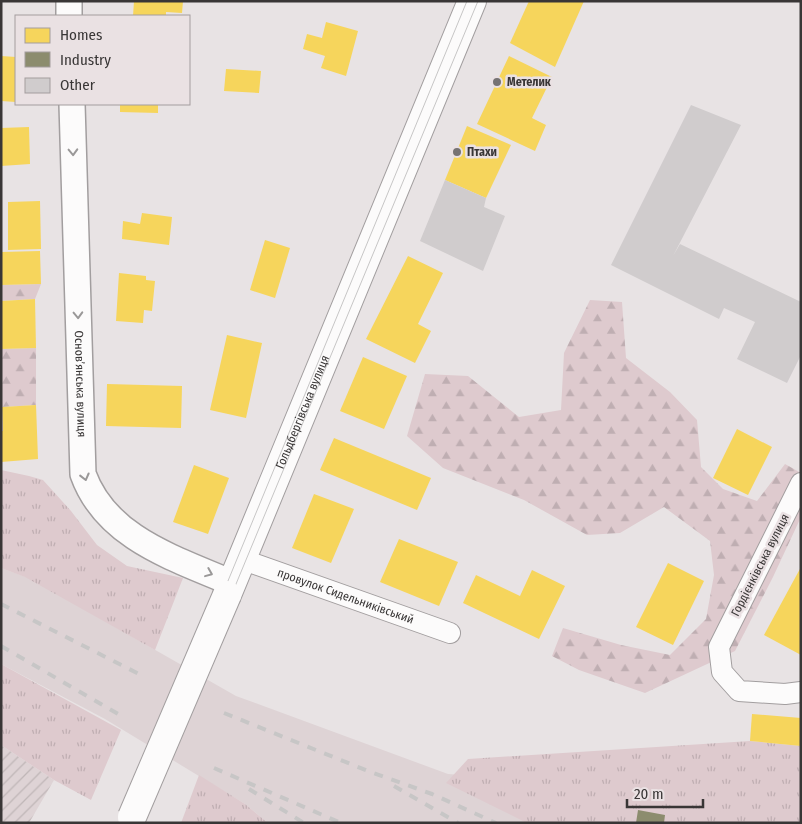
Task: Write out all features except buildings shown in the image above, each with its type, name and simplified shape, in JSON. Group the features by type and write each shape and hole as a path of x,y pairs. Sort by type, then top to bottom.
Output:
{"main road":[{"name":"Гольдбергівська вулиця","path":"131,820 233,579 472,1"}],"street":[{"path":"69,1 69,15"},
{"name":"Основ’янська вулиця","path":"72,105 83,474 89,490 105,513 126,532 170,557 233,579"},
{"name":"Гордієнківська вулиця","path":"801,483 719,647 722,672 739,691 785,694 801,692"},
{"name":"провулок Сидельниківський","path":"233,579 450,633"}],"shaded area":[{"path":"1,568 29,578 236,696 448,774 752,796 801,823 268,823 245,804 105,719 1,664"},
{"path":"1,745 54,780 29,823 1,823"}],"green space":[{"path":"41,284 35,299 1,301 1,285"},
{"path":"590,300 622,302 626,358 670,392 697,420 701,467 723,489 757,501 785,464 801,473 801,517 735,651 645,693 579,670 552,656 563,628 621,645 670,655 706,619 714,575 710,541 664,507 620,533 587,535 524,500 443,468 407,436 425,374 468,376 519,417 561,410 564,353"},
{"path":"36,348 36,405 2,407 3,431 1,431 1,349"},
{"path":"1,470 43,480 71,511 97,545 127,566 183,578 155,650 25,577 1,568"},
{"path":"1,664 121,730 91,800 54,780 1,745"},
{"path":"750,741 801,746 801,823 527,823 446,783 468,759"},
{"path":"199,775 245,804 268,823 181,823"}],"tram line":[{"path":"124,823 223,593 467,1"},
{"path":"135,823 478,1"}],"railway":[{"path":"1,604 143,676"},
{"path":"1,646 125,718"},
{"path":"224,713 368,771 432,794 496,823"},
{"path":"214,768 341,823"},
{"path":"394,786 458,823"},
{"path":"249,789 304,823"}],"place":[{"name":"Метелик","path":"497,82"},
{"name":"Птахи","path":"457,152"}]}
